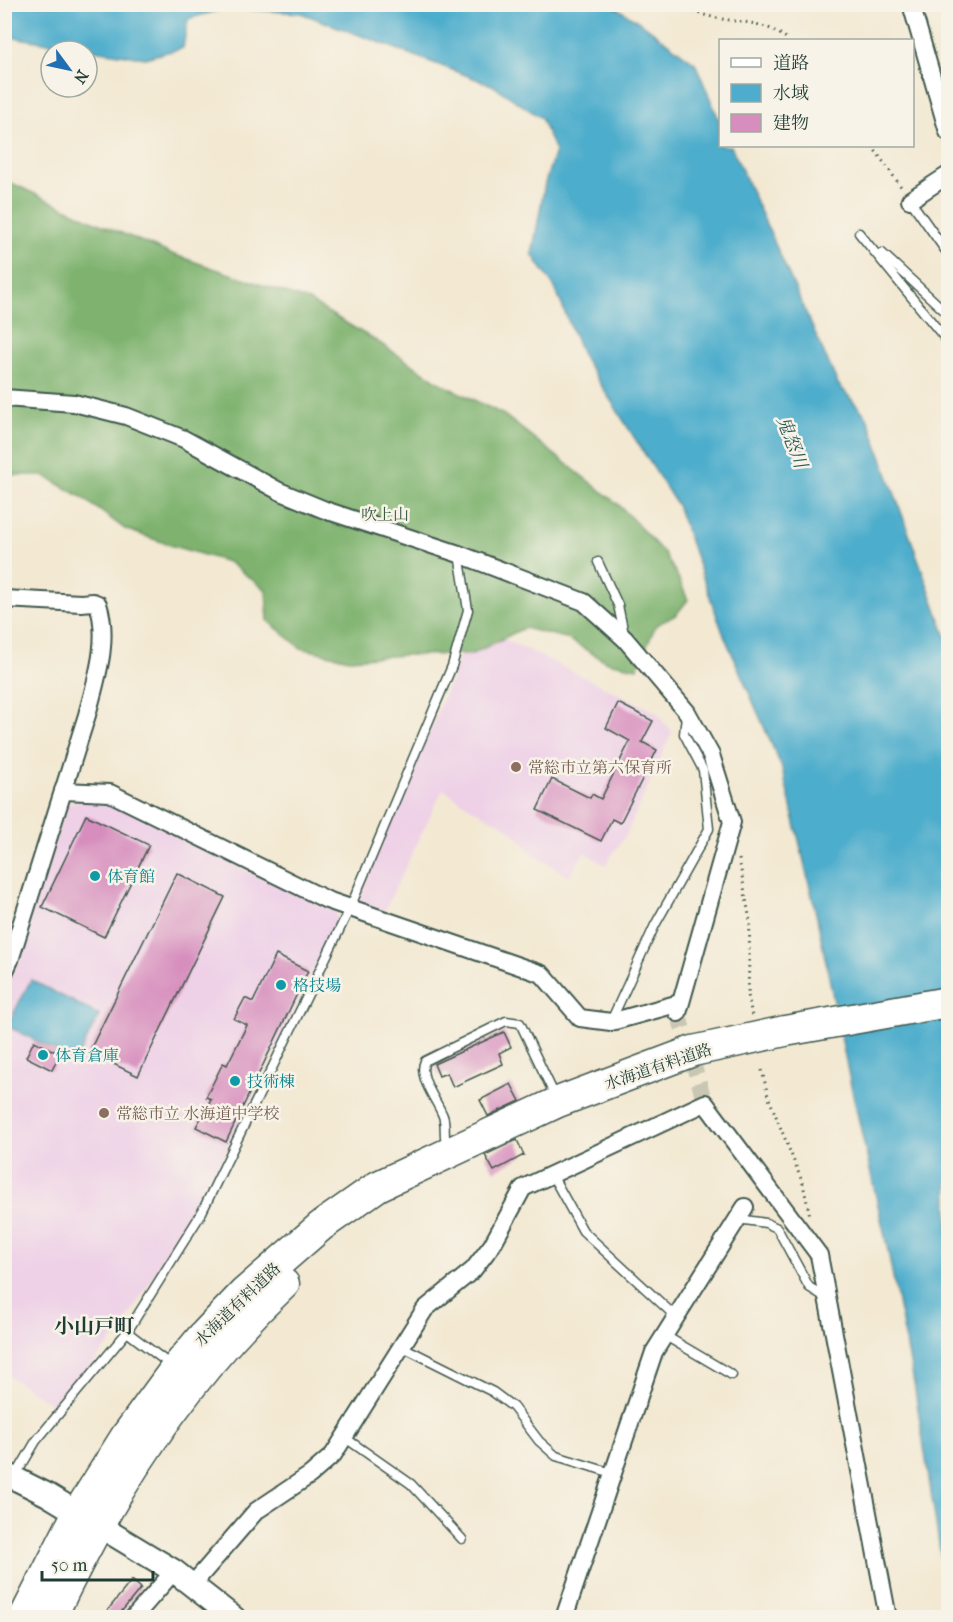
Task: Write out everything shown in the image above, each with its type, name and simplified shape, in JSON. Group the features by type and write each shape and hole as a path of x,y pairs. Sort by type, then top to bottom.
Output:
{"highway":[{"name":"水海道有料道路","path":"87,1520 126,1436 201,1338 244,1293 321,1226 378,1186 558,1102 693,1051 785,1031 948,1002"},
{"path":"24,1617 87,1520"},
{"path":"51,1617 87,1520"}],"main road":[{"path":"10,1476 48,1495 174,1571 234,1617"}],"street":[{"path":"911,4 948,132"},
{"path":"910,200 948,175"},
{"path":"4,398 74,403 126,416 184,439 279,491 325,510 459,554 584,602 625,639 687,712 711,755 732,822 679,1008 610,1022 580,1018 542,974 327,900 110,793 63,791"},
{"path":"4,599 93,602 98,604 104,629 96,681 14,949 4,973"},
{"path":"193,1584 256,1511 310,1475 333,1455 425,1309 473,1270 492,1245 523,1188 705,1103 819,1255 888,1617"},
{"path":"564,1617 654,1352 742,1213"},
{"path":"133,1617 174,1571"}],"lane":[{"path":"910,200 948,254"},
{"path":"948,314 859,233 948,342"},
{"path":"10,1476 36,1441 127,1332 201,1214 350,908 452,666 468,610 459,554"},
{"path":"598,562 618,605 625,639"},
{"path":"610,1022 655,925 710,829 703,770 684,734 687,712"},
{"path":"450,1152 444,1142 444,1118 423,1074 422,1065 424,1061 506,1021 520,1023 558,1102"},
{"path":"552,1175 583,1231 675,1316"},
{"path":"742,1213 777,1228 809,1287 828,1299"},
{"path":"127,1332 164,1360"},
{"path":"664,1335 732,1375"},
{"path":"401,1346 493,1392 513,1407 539,1441 556,1456 612,1473"},
{"path":"344,1437 411,1484 462,1539"}],"path":[{"path":"670,4 717,18 750,21 788,39"},
{"path":"873,147 910,200"},
{"path":"738,855 750,921 748,995 754,1024"},
{"path":"762,1070 768,1096 803,1184 819,1255"}],"shaded area":[{"name":"常総市立第六保育所","path":"469,629 507,640 656,712 672,732 626,835 605,865 584,852 569,877 535,855 507,827 468,806 443,789 383,914 356,905 450,682","holes":["618,703 653,721 642,742 657,750 620,823 612,819 601,841 574,814 568,826 537,810 553,779 583,794 589,802 592,794 601,799 630,741 606,728"]},
{"name":"常総市立 水海道中学校","path":"107,799 260,877 335,911 338,919 230,1144 191,1215 123,1326 58,1408 5,1374 5,989 31,933 26,928 67,803","holes":["177,873 225,897 137,1076 89,1052","276,955 308,971 275,1039 235,1020 244,999 253,1002","240,1038 270,1053 226,1142 197,1127 211,1099 206,1096 222,1063 227,1065","34,1041 60,1054 52,1070 26,1057"]}],"green space":[{"name":"吹上山","path":"5,180 169,253 309,301 378,342 440,383 504,415 619,505 664,553 688,600 676,615 656,625 637,668 607,662 566,638 524,628 472,654 349,659 301,648 268,621 266,590 228,562 125,529 80,496 43,475 13,475 5,480"}],"water":[{"name":"鬼怒川","path":"610,4 640,22 695,63 719,120 719,147 731,147 838,384 867,417 948,642 948,1588 943,1569 914,1383 886,1241 850,1081 816,913 782,768 723,633 677,505 582,355 555,288 532,254 545,183 555,151 541,118 492,85 301,13 226,8 188,19 183,48 145,58 99,51 99,39 39,39 39,41 5,38 5,5"},
{"path":"31,980 99,1015 76,1061 7,1026"}],"building":[{"path":"618,703 653,721 642,742 657,750 620,823 612,819 601,841 537,810 552,779 590,798 592,794 601,799 630,741 606,728"},
{"name":"体育館","path":"86,815 149,845 104,937 42,907"},
{"path":"177,873 225,897 138,1076 89,1052"},
{"path":"276,955 308,971 226,1142 196,1127 211,1099 206,1097 223,1063 227,1065 247,1025 234,1019 245,998 253,1002"},
{"path":"504,1032 511,1047 499,1053 503,1064 453,1087 447,1073 439,1076 434,1064"},
{"name":"体育倉庫","path":"34,1041 60,1054 52,1070 26,1057"},
{"path":"511,1084 520,1101 488,1116 480,1100"},
{"path":"517,1140 524,1155 494,1171 485,1155"},
{"path":"132,1580 141,1588 117,1617 102,1617"}],"tunnel":[{"path":"678,1013 705,1103"}],"place":[{"name":"常総市立第六保育所","path":"516,767"},
{"name":"体育館","path":"95,876"},
{"name":"格技場","path":"281,985"},
{"name":"体育倉庫","path":"43,1055"},
{"name":"技術棟","path":"235,1081"},
{"name":"常総市立 水海道中学校","path":"104,1113"}],"district":[{"name":"小山戸町","path":"94,1326"}]}
